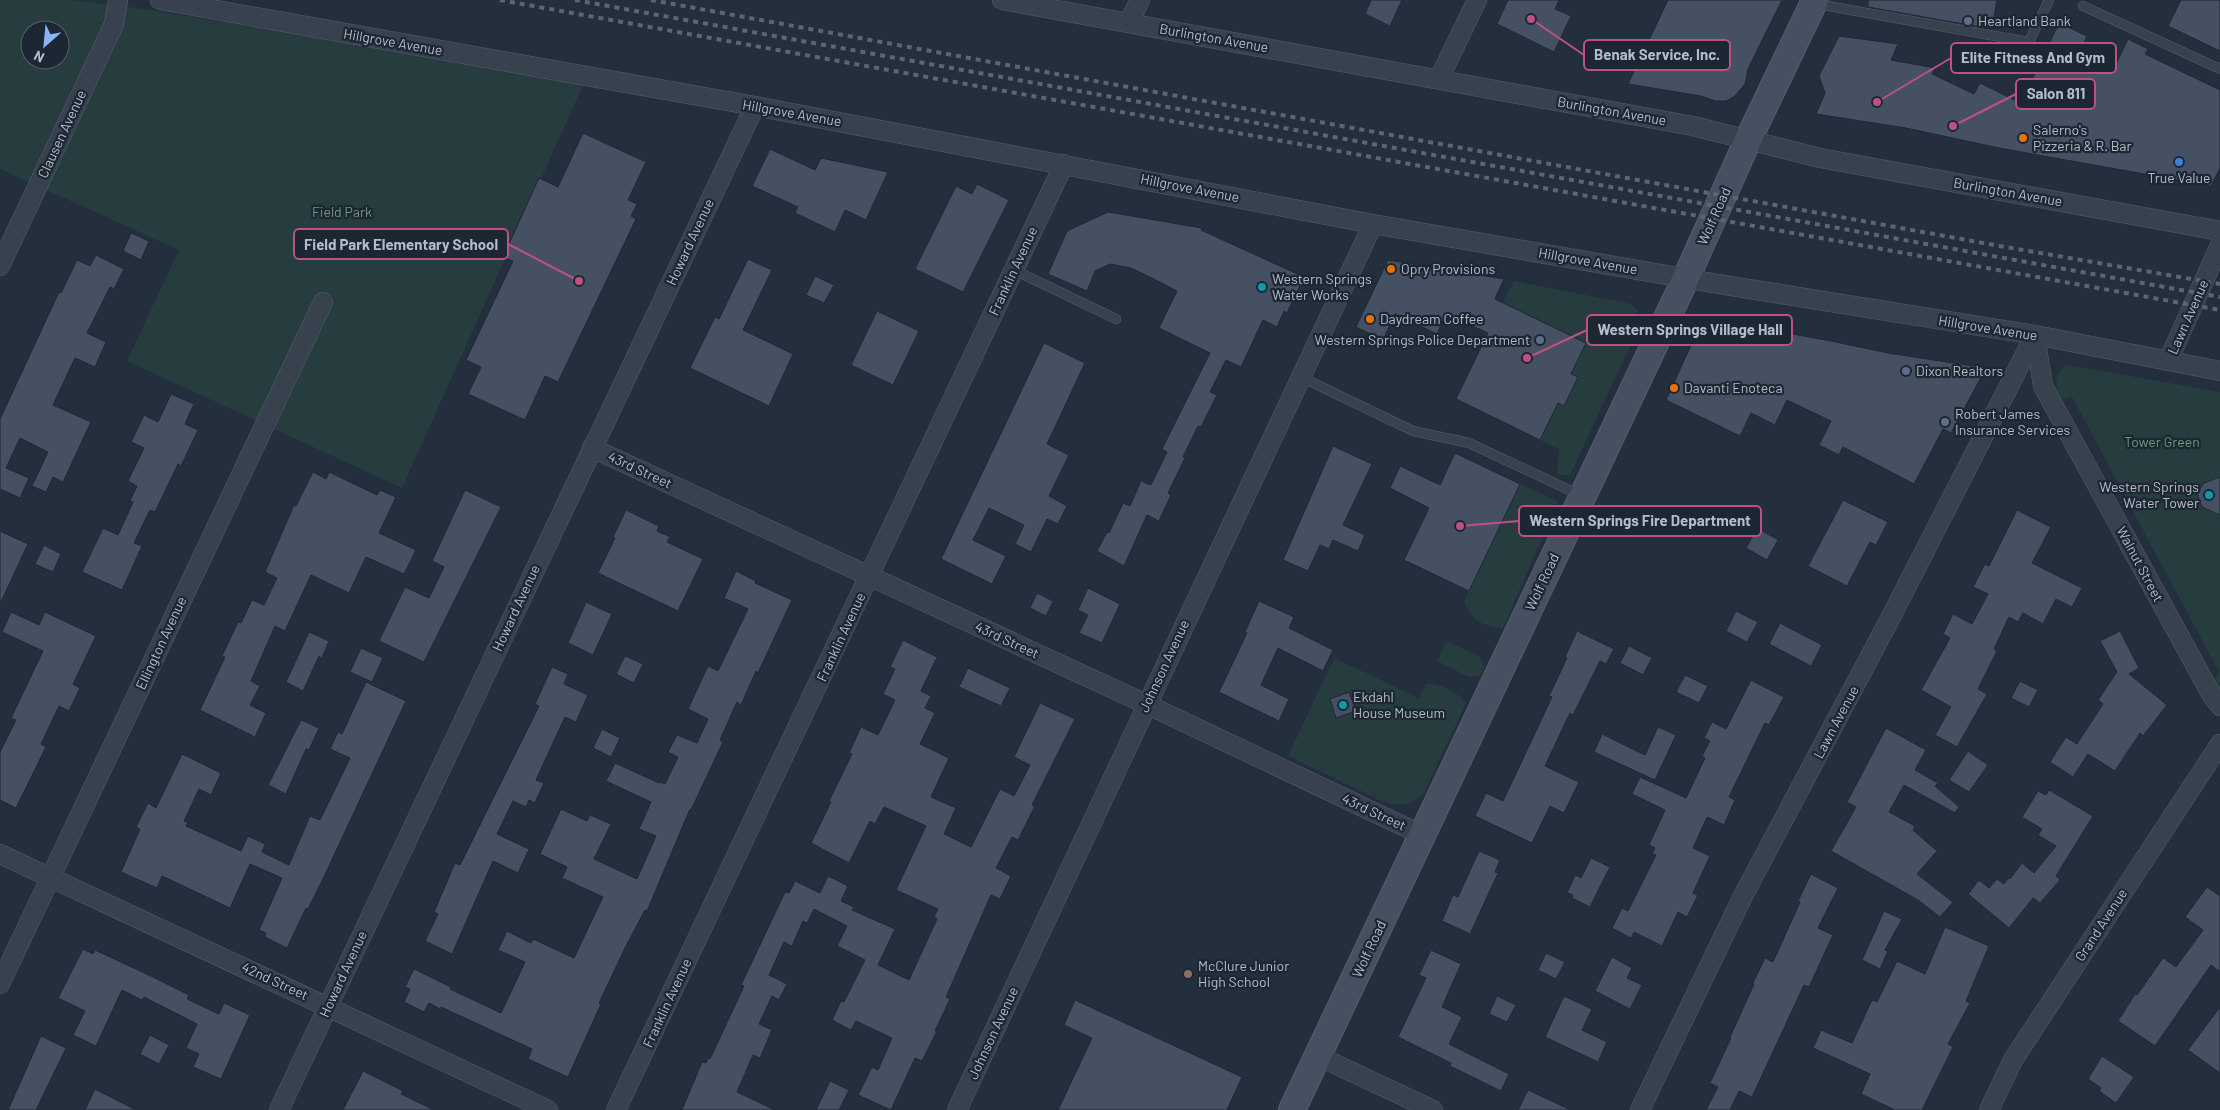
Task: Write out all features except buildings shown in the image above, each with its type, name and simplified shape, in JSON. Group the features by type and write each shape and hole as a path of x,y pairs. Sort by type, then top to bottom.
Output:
{"main road":[{"name":"Wolf Road","path":"1292,1110 1686,278 1748,140 1814,2"}],"street":[{"name":"Clausen Avenue","path":"0,266 114,24 118,0"},
{"name":"Hillgrove Avenue","path":"160,0 754,106 1373,224 2035,335 2220,371"},
{"name":"Burlington Avenue","path":"1002,0 1693,126 1820,158 2220,231"},
{"path":"1129,22 1140,0"},
{"path":"1439,79 1477,0"},
{"name":"Howard Avenue","path":"279,1110 754,106"},
{"name":"Franklin Avenue","path":"616,1110 1064,164"},
{"name":"Johnson Avenue","path":"957,1110 1373,224"},
{"name":"Lawn Avenue","path":"2168,361 2220,244"},
{"name":"Ellington Avenue","path":"0,984 323,302"},
{"name":"Lawn Avenue","path":"1640,1110 1743,896 1892,615 2035,335"},
{"name":"Walnut Street","path":"2035,335 2044,386 2211,694 2220,706"},
{"name":"43rd Street","path":"592,448 1146,704 1422,835"},
{"name":"Grand Avenue","path":"1989,1110 2013,1060 2220,744"},
{"name":"42nd Street","path":"0,854 548,1110"},
{"path":"1318,1056 1433,1110"}],"lane":[{"path":"1814,2 2029,42 2049,0"},
{"path":"2083,6 2220,69"},
{"path":"1014,270 1116,318"},
{"path":"1301,377 1412,431 1469,443 1582,496"}],"green space":[{"name":"Field Park","path":"0,0 71,0 144,9 585,81 402,488 127,361 179,250 0,169"},
{"path":"1514,281 1631,304 1638,311 1639,327 1570,475 1557,475 1559,449 1540,440 1558,403 1564,406 1578,377 1571,374 1586,343 1503,303"},
{"name":"Tower Green","path":"2068,365 2220,392 2220,690 2213,681 2219,672 2072,397 2063,399 2057,390 2056,376 2063,367"},
{"path":"1520,484 1558,501 1503,628 1490,626 1478,621 1470,613 1464,601"},
{"path":"1446,641 1479,656 1485,666 1480,676 1469,677 1437,661"},
{"path":"1334,658 1419,698 1426,684 1431,684 1453,691 1466,703 1425,791 1411,803 1395,804 1382,801 1288,756","holes":["1349,692 1336,717 1330,699"]}],"railway":[{"path":"500,0 2220,310"},
{"path":"575,0 2220,297"},
{"path":"651,0 1994,245 2220,284"}],"place":[{"name":"Benak Service, Inc.","path":"1531,19"},
{"name":"Heartland Bank","path":"1968,21"},
{"name":"Elite Fitness And Gym","path":"1877,102"},
{"name":"Salon 811","path":"1953,126"},
{"name":"Salerno's Pizzeria & R. Bar","path":"2023,138"},
{"name":"True Value","path":"2179,162"},
{"name":"Opry Provisions","path":"1391,269"},
{"name":"Field Park Elementary School","path":"579,281"},
{"name":"Western Springs Water Works","path":"1262,287"},
{"name":"Daydream Coffee","path":"1370,319"},
{"name":"Western Springs Police Department","path":"1540,340"},
{"name":"Western Springs Village Hall","path":"1527,358"},
{"name":"Dixon Realtors","path":"1906,371"},
{"name":"Davanti Enoteca","path":"1674,388"},
{"name":"Robert James Insurance Services","path":"1945,422"},
{"name":"Western Springs Water Tower","path":"2209,495"},
{"name":"Western Springs Fire Department","path":"1460,526"},
{"name":"Ekdahl House Museum","path":"1343,705"},
{"name":"McClure Junior High School","path":"1188,974"}]}
